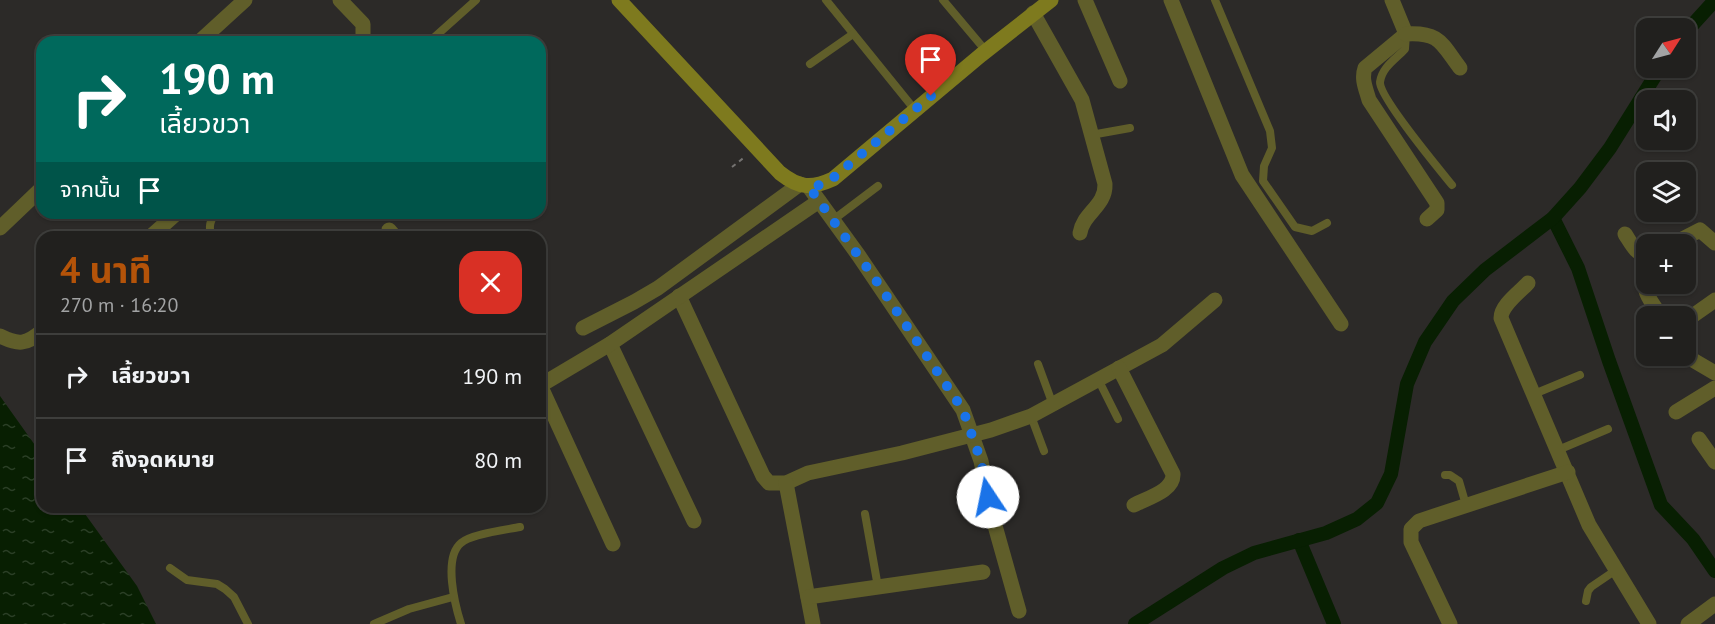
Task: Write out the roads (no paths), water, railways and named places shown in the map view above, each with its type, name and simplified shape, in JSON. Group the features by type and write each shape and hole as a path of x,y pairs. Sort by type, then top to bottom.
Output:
{"street":[{"path":"206,36 245,0"},
{"path":"340,0 363,24 363,36"},
{"path":"619,0 756,149 788,180 804,185 820,185 833,178 1051,0"},
{"path":"1085,0 1120,81"},
{"path":"1171,0 1242,176 1341,324"},
{"path":"1392,0 1406,34"},
{"path":"1034,13 1088,114 1090,135 1105,190 1100,204 1081,224 1080,233"},
{"path":"1427,219 1437,210 1437,203 1369,100 1363,74 1365,68 1406,34 1424,33 1439,40 1460,68"},
{"path":"804,185 833,220 941,374 963,410 981,461 992,515 1019,611"},
{"path":"583,328 658,288 804,185"},
{"path":"0,228 36,194"},
{"path":"546,382 610,344 819,201"},
{"path":"157,231 170,219"},
{"path":"1692,234 1700,230 1715,243"},
{"path":"1625,234 1636,250"},
{"path":"1528,283 1501,314 1508,334 1590,525 1649,624"},
{"path":"679,296 763,476 769,483 786,483 808,473 902,453 991,430 1030,416 1162,345 1215,300"},
{"path":"1696,313 1715,300"},
{"path":"0,336 12,342 25,343 36,335"},
{"path":"610,344 694,521"},
{"path":"1696,362 1715,373"},
{"path":"1119,368 1173,474 1169,487 1134,505"},
{"path":"1676,412 1715,388"},
{"path":"546,396 613,544"},
{"path":"1699,440 1715,462"},
{"path":"1450,624 1411,542 1411,529 1419,520 1568,472"},
{"path":"786,483 813,624"},
{"path":"808,597 983,572"},
{"path":"1688,624 1715,604"}],"lane":[{"path":"436,36 476,0"},
{"path":"826,0 915,110"},
{"path":"943,0 986,51"},
{"path":"1215,0 1270,131 1272,148 1264,166 1263,181 1295,226 1312,231 1327,223"},
{"path":"810,64 853,34"},
{"path":"1406,34 1405,49 1383,71 1380,80 1381,89 1407,129 1452,185"},
{"path":"1090,135 1130,128"},
{"path":"833,220 878,186"},
{"path":"1038,364 1053,405"},
{"path":"1534,394 1580,375"},
{"path":"1098,379 1118,419"},
{"path":"1030,416 1044,451"},
{"path":"1558,450 1608,429"},
{"path":"1444,475 1450,475 1459,481 1466,505"},
{"path":"865,514 878,587"},
{"path":"461,624 453,597 453,554 460,543 468,539 520,527"},
{"path":"170,568 187,580 217,584 225,589 234,597 248,624"},
{"path":"1586,601 1588,591 1616,570"},
{"path":"375,624 409,609 453,597"}],"water":[{"path":"0,396 36,447 36,513 84,513 137,586 156,624 0,624"}],"waterway":[{"path":"1696,21 1715,0"},
{"path":"1135,624 1223,568 1254,553 1326,533 1357,519 1377,503 1391,474 1407,384 1425,342 1453,301 1485,270 1553,218 1580,188 1610,148 1654,78"},
{"path":"1553,218 1578,268 1661,505 1693,539 1715,571"},
{"path":"1299,540 1334,624"}]}
